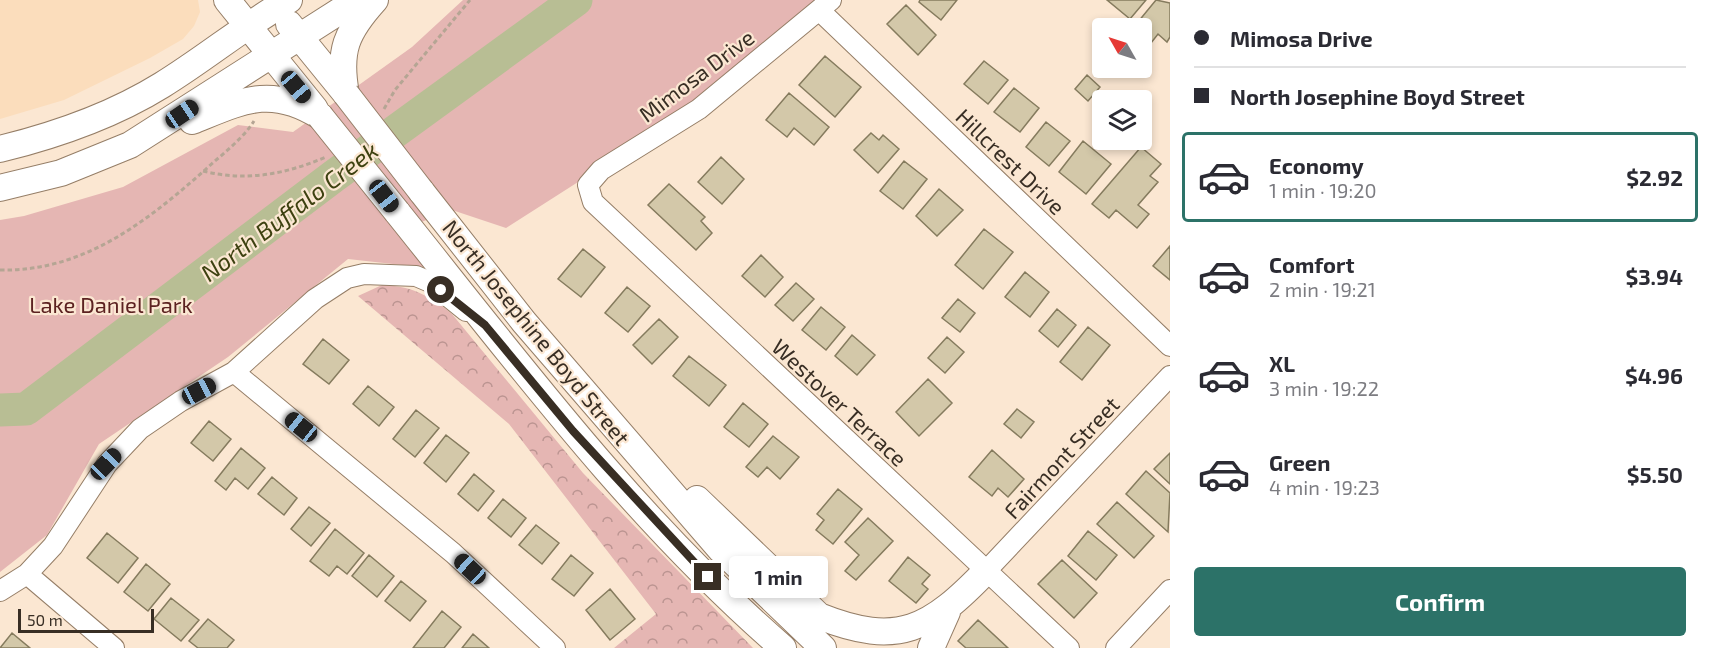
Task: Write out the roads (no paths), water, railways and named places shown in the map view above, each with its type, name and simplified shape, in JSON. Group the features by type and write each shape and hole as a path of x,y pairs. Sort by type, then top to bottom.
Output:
{"main road":[{"name":"North Josephine Boyd Street","path":"227,0 485,325 632,497 756,625 783,648"},
{"path":"130,145 164,125 269,54 357,0"},
{"path":"346,94 342,73 346,40 354,23 375,0"},
{"name":"North Josephine Boyd Street","path":"279,2 298,36 524,322 721,550 823,648"},
{"path":"0,149 50,137 102,117 160,86 248,28 279,2"},
{"path":"0,188 61,173 232,103 260,97 301,104 320,116"},
{"path":"613,427 688,491 797,597 840,629 874,641 893,641 914,634 947,611 987,570"},
{"path":"931,648 947,611"},
{"path":"756,625 773,648"}],"street":[{"name":"Mimosa Drive","path":"588,185 601,170 699,109 825,5"},
{"name":"Hillcrest Drive","path":"825,5 1170,346"},
{"name":"Westover Terrace","path":"588,185 593,202 1069,648"},
{"path":"0,591 27,574 53,546 106,464 141,429 181,401 234,372 315,299 347,278 364,274 400,274 430,282 485,325"},
{"path":"234,372 453,553 555,648"},
{"name":"Fairmont Street","path":"987,570 1170,376"},
{"path":"27,574 114,648"},
{"path":"1116,648 1170,590"}],"waterway":[{"name":"North Buffalo Creek","path":"0,410 26,409 334,176 576,0"}],"park label":[{"name":"Lake Daniel Park","path":"111,304"}]}
